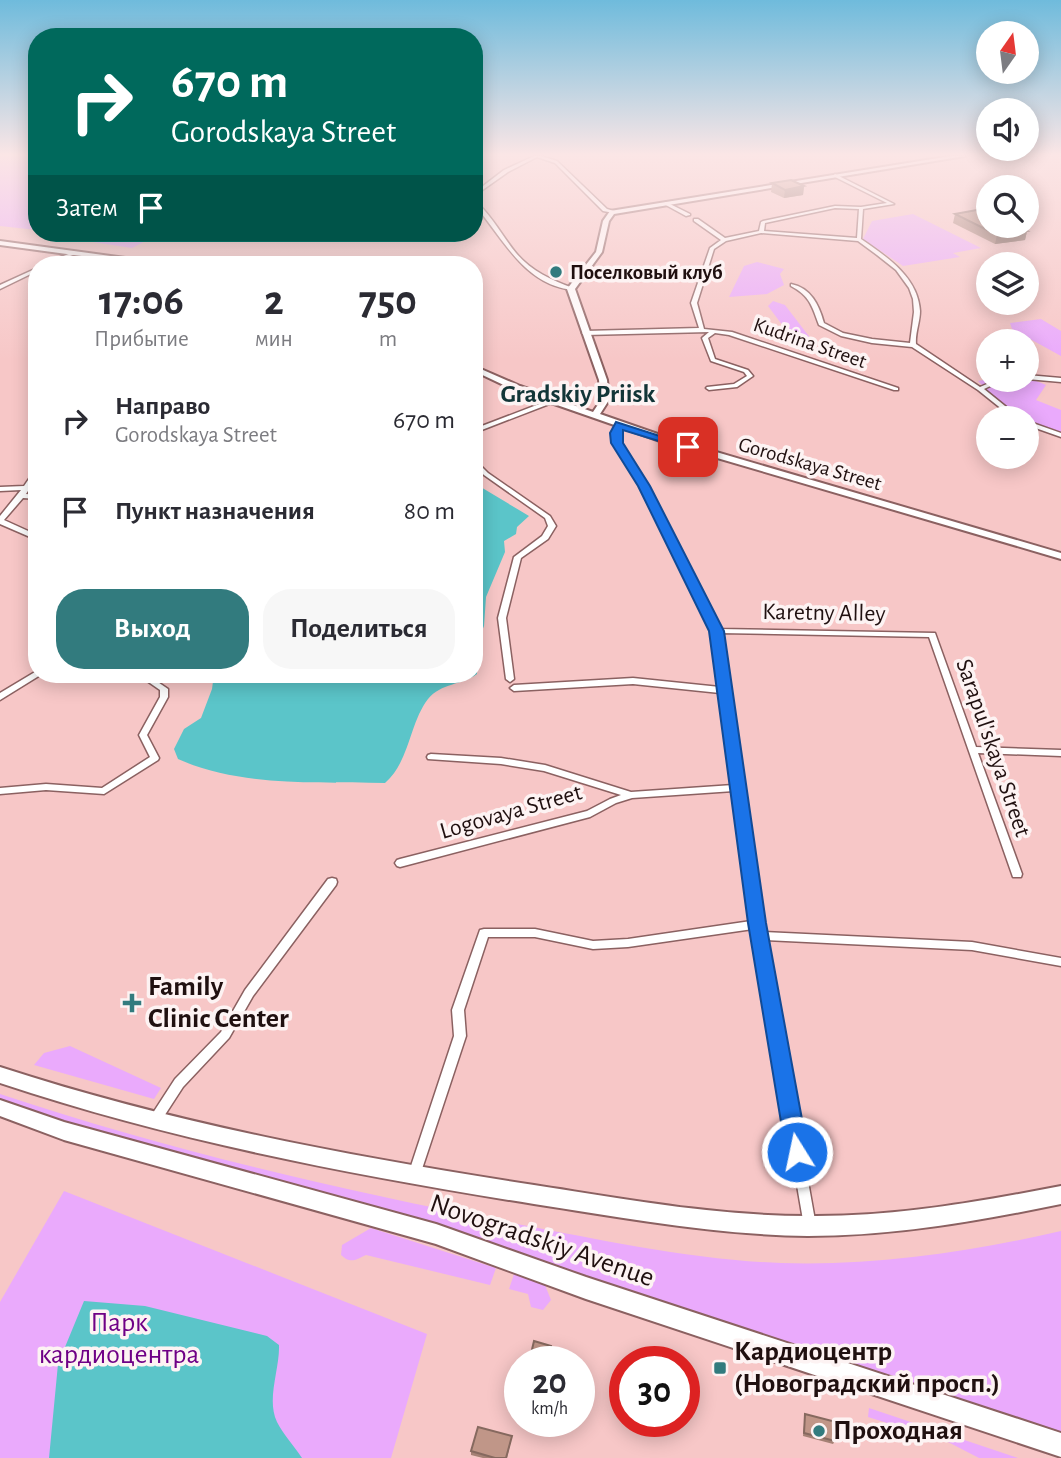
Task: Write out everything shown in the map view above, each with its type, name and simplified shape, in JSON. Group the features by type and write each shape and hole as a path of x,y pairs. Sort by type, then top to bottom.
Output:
{"main road":[{"name":"Novogradskiy Avenue","path":"0,1074 90,1104 414,1177 722,1223 810,1226 948,1217 1061,1195"},
{"name":"Novogradskiy Avenue","path":"0,1108 64,1131 436,1234 586,1288 1061,1446"}],"street":[{"path":"492,224 525,268 541,280 571,289"},
{"path":"571,289 599,252 605,224"},
{"path":"702,224 723,238 761,232 859,240 899,269 911,289 917,309 914,345"},
{"path":"761,232 763,224"},
{"path":"859,240 860,224"},
{"path":"702,330 694,303 712,248 723,238"},
{"path":"0,243 96,256"},
{"path":"68,256 76,253"},
{"path":"0,287 28,273"},
{"path":"793,285 813,299 821,324 841,334 914,345 976,386"},
{"path":"571,289 606,396 595,415"},
{"name":"Kudrina Street","path":"585,333 702,330 730,333 896,389"},
{"name":"Kudrina Street","path":"709,388 732,387 750,376 746,371 713,360 705,338 714,331"},
{"name":"Gorodskaya Street","path":"483,372 517,388 620,425 1061,556"},
{"path":"1039,378 1061,380"},
{"path":"984,392 1002,406"},
{"path":"483,428 555,400"},
{"path":"620,425 617,443 644,486 716,631 722,690 757,923 810,1226"},
{"path":"1039,427 1061,435"},
{"path":"483,471 548,517 552,526 545,537 518,557 502,618 510,679"},
{"path":"28,483 21,496 0,520 28,534"},
{"path":"0,489 24,488"},
{"path":"21,496 28,496"},
{"name":"Karetny Alley","path":"716,631 932,635"},
{"name":"Sarapul'skaya Street","path":"932,635 1017,874"},
{"path":"0,697 28,680"},
{"path":"514,688 633,681 722,690"},
{"path":"0,791 46,787 104,791 135,772 155,758 143,736 164,696 157,683"},
{"path":"973,750 1061,753"},
{"path":"431,757 501,761 545,768 631,795 737,788"},
{"name":"Logovaya Street","path":"400,863 590,814 613,801 631,795"},
{"path":"155,1120 179,1083 225,1035 249,993 332,883"},
{"path":"414,1177 460,1036 458,1010 484,933 535,933 593,945 757,923"},
{"path":"760,936 972,946 1061,962"}],"green space":[{"path":"28,224 28,229 0,226"},
{"path":"870,224 933,224 981,248 953,253 960,257 903,266 863,239"},
{"path":"93,242 144,242 132,248"},
{"path":"757,262 784,269 780,274 784,285 767,294 729,297 744,266"},
{"path":"773,301 785,305 811,339 792,338 768,306"},
{"path":"1041,319 1061,331 1061,356 1039,344 1039,329 1012,329 1010,323"},
{"path":"1039,382 1046,385 1036,400 1061,410 1061,433 1039,426 1039,406 1003,406 989,392 1039,392"},
{"path":"70,1046 161,1088 154,1099 34,1065 44,1053"},
{"path":"0,1094 127,1133 321,1183 582,1236 715,1258 781,1263 887,1260 957,1251 1061,1231 1061,1433 0,1104"},
{"name":"Парк кардиоцентра","path":"64,1191 427,1334 391,1458 0,1458 0,1302"},
{"path":"371,1228 496,1268 490,1285 366,1255 350,1260 341,1255 342,1245"},
{"path":"514,1274 545,1285 551,1300 543,1310 531,1307 528,1294 509,1289"},
{"path":"869,1408 1018,1458 979,1458 948,1442 868,1417"}],"water":[{"path":"483,488 529,516 517,527 516,534 504,541 505,552 486,597 483,628"},
{"path":"213,683 456,683 439,690 428,699 400,764 385,783 253,779 202,768 178,759 174,749 184,729 201,718"},
{"path":"84,1301 145,1306 267,1336 279,1345 273,1394 274,1413 279,1426 302,1458 49,1458 58,1364"}],"building":[{"path":"534,1341 551,1346 533,1346"},
{"name":"Проходная","path":"805,1414 836,1422 835,1441 804,1433"},
{"path":"478,1427 504,1434 504,1437 512,1437 506,1458 495,1458 471,1451"}],"place":[{"name":"Поселковый клуб","path":"556,272"},
{"name":"Family Clinic Center","path":"132,1003"},
{"name":"Кардиоцентр (Новоградский просп.)","path":"720,1368"},
{"name":"Проходная","path":"819,1431"}],"district":[{"name":"Gradskiy Priisk","path":"578,394"}],"route":[{"path":"688,447 620,425 616,433 617,443 644,486 716,631 722,690 757,923 797,1152"}]}
